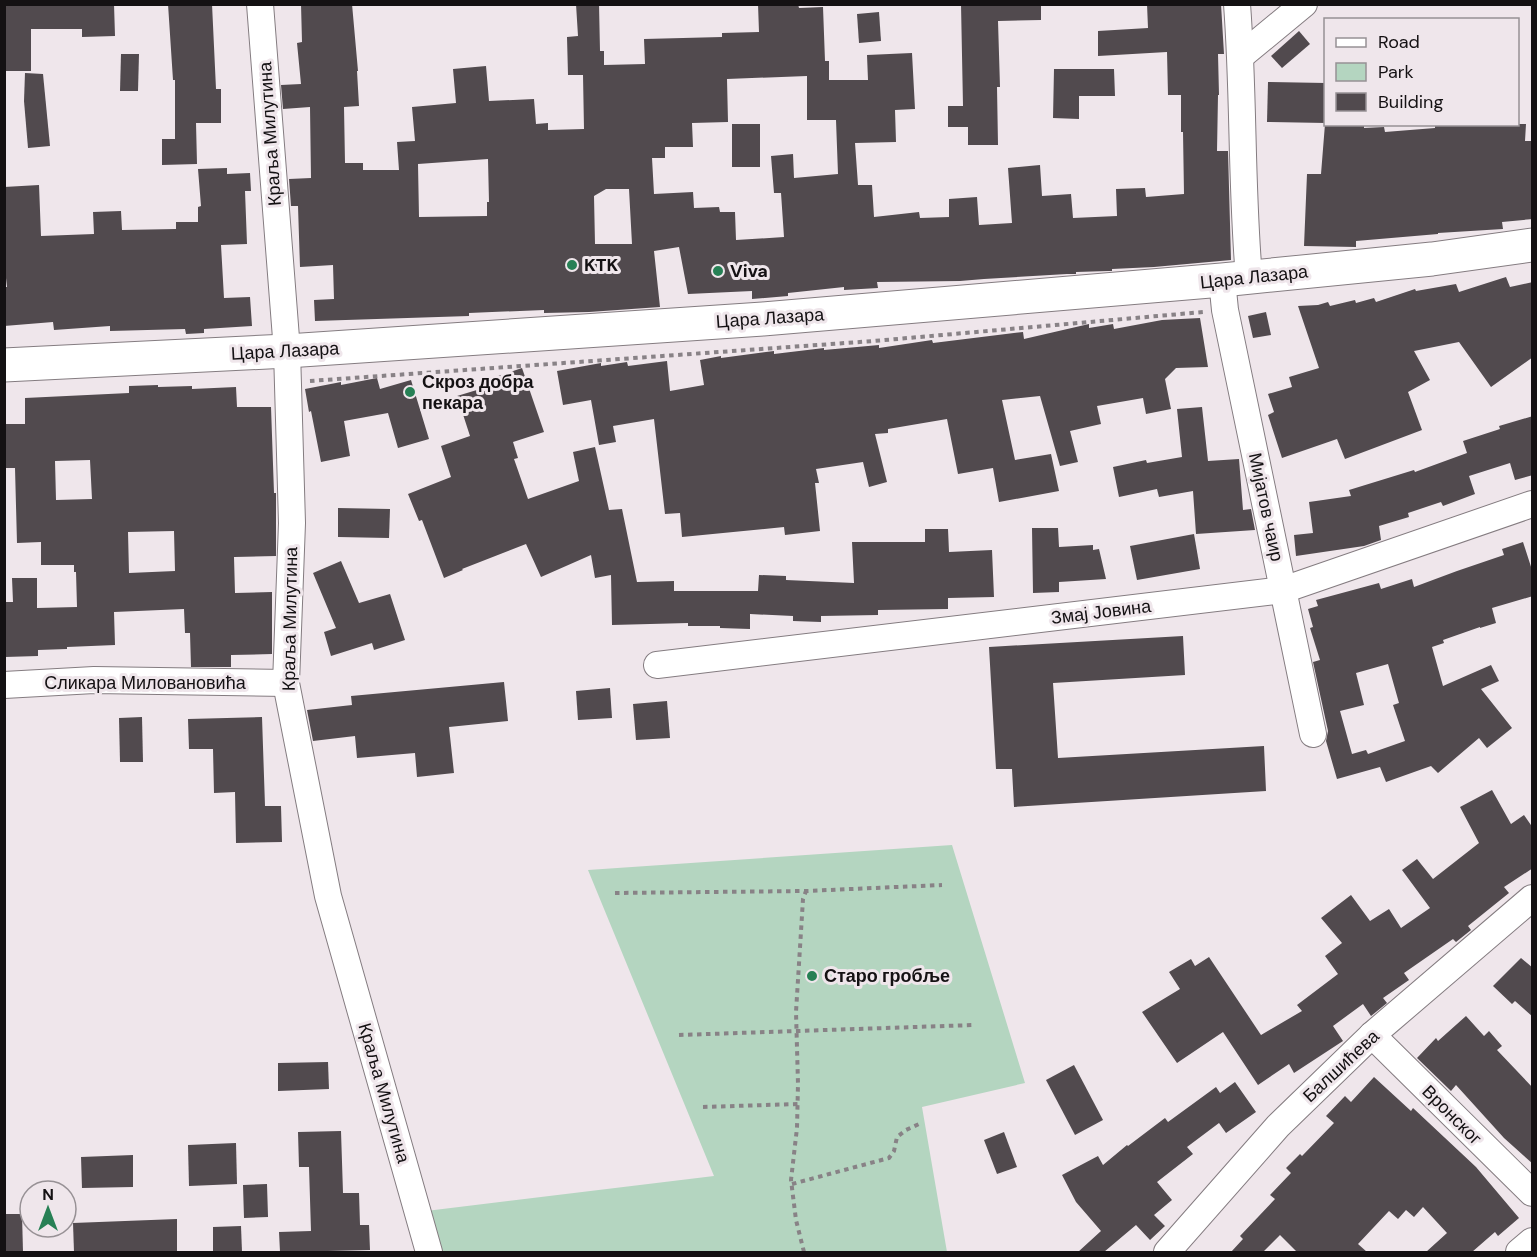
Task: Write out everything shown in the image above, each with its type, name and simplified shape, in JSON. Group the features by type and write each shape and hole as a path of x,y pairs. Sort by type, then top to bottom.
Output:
{"main road":[{"name":"Цара Лазара","path":"4,365 287,351 763,319 1235,279 1432,259 1533,245"}],"street":[{"name":"Краља Милутина","path":"260,4 287,351 292,522 286,683 328,896 429,1252"},
{"name":"Мијатов чаир","path":"1237,4 1241,56 1245,236 1225,310 1313,734"},
{"path":"1241,56 1304,4"},
{"name":"Змај Јовина","path":"657,665 1283,590 1533,504"},
{"name":"Сликара Миловановића","path":"4,685 94,680 286,683"},
{"name":"Балшићева","path":"1167,1252 1278,1126 1372,1035 1533,898"},
{"name":"Вронског","path":"1372,1035 1533,1193"},
{"path":"1519,1252 1533,1241"}],"path":[{"path":"615,893 806,891 942,885"},
{"path":"804,1252 796,1220 792,1184 798,1104 796,1012 803,899 806,891"},
{"path":"679,1035 974,1025"},
{"path":"703,1107 798,1104"},
{"path":"792,1184 889,1158 894,1151 897,1137 920,1124"}],"green space":[{"name":"Старо гробље","path":"952,845 1025,1083 922,1107 947,1252 429,1252 418,1212 714,1176 588,870"}],"building":[{"path":"4,4 114,4 115,36 82,37 82,29 31,29 31,71 4,71"},
{"path":"168,4 212,4 216,89 221,89 221,123 196,123 197,164 162,165 162,139 175,139 175,80 173,80"},
{"path":"301,4 352,4 359,106 344,107 345,163 363,163 363,170 399,170 397,142 415,141 412,107 456,103 453,69 486,66 489,101 534,99 536,124 548,123 548,130 584,129 583,75 568,75 567,37 578,36 576,4 599,4 600,51 604,51 604,65 645,64 644,39 722,37 722,33 759,32 758,4 798,4 799,8 823,7 825,61 829,61 829,80 868,80 867,55 912,53 915,109 895,110 896,142 855,143 858,185 872,185 874,217 919,212 920,218 949,217 949,199 977,197 979,225 1012,223 1008,168 1040,165 1042,196 1071,194 1073,218 1117,216 1116,189 1145,188 1146,197 1184,194 1181,95 1168,95 1167,52 1098,56 1098,31 1148,28 1147,4 1221,4 1224,54 1218,54 1217,151 1228,151 1231,260 1076,272 1076,274 960,281 877,282 878,288 844,290 844,287 752,299 752,291 688,294 679,247 654,251 660,307 589,312 544,313 544,310 469,313 469,316 315,321 314,300 334,299 333,265 300,267 298,206 291,206 289,179 311,178 310,107 283,109 281,85 301,84 297,43 302,42","holes":["807,76 807,120 836,120 838,174 794,178 793,154 771,156 774,193 781,193 784,237 736,240 735,212 720,212 719,207 694,208 693,192 654,194 652,158 665,158 665,147 693,147 692,123 728,122 727,79","488,159 487,216 419,217 418,164","606,189 629,189 632,244 595,244 594,196"]},
{"path":"961,4 1041,4 1041,20 998,21 1000,87 997,87 998,145 968,145 968,127 948,127 948,106 963,106"},
{"path":"879,12 881,41 859,43 857,14"},
{"path":"1299,31 1310,44 1282,68 1271,56"},
{"path":"121,54 139,54 138,91 120,91"},
{"path":"1054,69 1114,69 1115,96 1079,96 1079,119 1053,118"},
{"path":"25,73 43,74 50,146 28,148 24,101"},
{"path":"1268,82 1324,83 1324,123 1267,122"},
{"path":"732,124 760,124 760,167 732,167"},
{"path":"1519,124 1526,124 1525,141 1533,141 1533,219 1502,222 1503,229 1356,241 1356,247 1304,246 1307,174 1321,174 1325,126 1384,127 1385,132 1435,128 1435,126 1519,126"},
{"path":"227,168 227,174 250,173 251,191 245,191 247,244 221,245 224,298 250,297 252,326 204,329 204,333 186,334 185,329 110,331 110,326 54,330 53,322 4,326 4,287 7,287 4,260 4,187 39,185 41,236 94,234 93,212 121,211 122,230 176,229 176,222 198,222 198,207 201,206 198,169"},
{"path":"1506,277 1510,287 1533,282 1533,357 1491,387 1459,342 1414,351 1430,380 1408,392 1422,430 1345,459 1337,439 1282,458 1268,415 1274,412 1268,394 1292,387 1289,377 1319,368 1298,306 1328,302 1330,306 1374,298 1376,302 1415,289 1416,291 1456,284 1459,292"},
{"path":"1266,312 1271,335 1253,338 1248,316"},
{"path":"1200,318 1208,367 1176,368 1165,379 1171,409 1146,414 1143,398 1097,406 1101,424 1070,431 1078,462 1060,466 1040,396 1002,400 1015,460 1051,454 1059,491 999,502 993,468 958,474 947,419 888,429 888,433 875,434 887,482 869,487 863,462 816,469 819,483 815,483 820,531 785,535 784,527 682,537 680,513 665,514 654,419 613,426 616,442 599,445 591,400 563,405 557,371 601,363 601,366 627,362 628,366 667,361 670,391 704,385 700,360 721,356 721,358 774,351 774,354 879,345 879,348 932,340 933,343 1023,332 1024,339 1089,324 1089,328 1113,324 1114,329 1162,320"},
{"path":"522,368 544,432 513,442 518,458 514,459 528,499 579,481 573,452 595,447 609,510 622,509 637,582 674,581 674,591 758,591 759,575 786,576 786,580 854,583 852,542 925,542 925,529 948,529 949,552 992,550 994,597 948,598 948,609 878,610 878,615 821,616 821,622 793,621 793,616 750,614 750,629 688,626 688,623 612,625 611,575 595,578 591,555 541,577 526,544 444,578 422,520 419,521 408,494 451,477 441,446 470,436 457,396 500,383 498,376"},
{"path":"377,378 380,389 411,380 429,439 398,448 388,413 344,421 350,456 321,462 305,389"},
{"path":"129,386 192,386 192,389 236,387 237,407 271,407 274,493 276,493 276,556 234,557 235,593 272,592 272,654 231,655 231,667 191,667 190,633 185,633 184,609 114,612 115,645 38,650 38,656 5,657 4,602 13,602 12,578 37,578 37,608 77,607 74,565 41,565 41,542 17,543 15,468 4,468 4,424 25,424 25,398 129,393","holes":["90,460 92,499 56,500 55,461","174,531 175,571 129,573 128,532"]},
{"path":"1202,407 1208,461 1239,459 1243,510 1251,509 1255,530 1196,534 1193,491 1159,497 1157,489 1119,497 1113,467 1146,460 1147,463 1182,457 1177,409"},
{"path":"1533,416 1533,475 1515,480 1510,463 1469,476 1475,494 1443,506 1441,502 1408,513 1409,517 1379,526 1381,540 1364,546 1296,556 1294,535 1313,533 1309,502 1351,496 1349,490 1414,470 1415,472 1467,453 1463,441 1500,429 1499,426"},
{"path":"338,508 390,509 389,538 338,537"},
{"path":"1032,528 1058,528 1059,547 1093,545 1093,550 1099,549 1106,579 1059,582 1059,592 1033,593"},
{"path":"1194,534 1200,569 1137,580 1130,546"},
{"path":"1523,542 1533,573 1533,596 1492,608 1496,623 1443,640 1444,643 1432,647 1443,686 1491,665 1499,681 1481,689 1512,728 1487,748 1479,738 1438,773 1431,766 1386,782 1380,767 1337,779 1326,741 1328,731 1313,662 1320,660 1310,628 1313,627 1308,609 1318,606 1316,600 1379,583 1381,589 1412,579 1414,587 1504,555 1502,549","holes":["1388,664 1399,703 1393,705 1405,741 1368,754 1366,750 1352,754 1340,711 1364,705 1356,673"]},
{"path":"341,561 359,603 390,594 405,640 374,650 372,643 331,656 324,632 336,628 313,573"},
{"path":"1183,636 1185,675 1053,683 1058,758 1264,746 1266,791 1014,807 1012,769 996,769 989,647"},
{"path":"504,682 508,721 449,727 454,773 417,777 415,753 357,758 355,736 313,741 307,710 352,705 351,696"},
{"path":"610,688 612,718 578,720 576,691"},
{"path":"667,701 670,738 636,740 633,704"},
{"path":"142,717 143,762 120,762 119,718"},
{"path":"262,717 265,806 281,806 282,842 236,843 235,792 214,793 213,749 189,749 188,719"},
{"path":"1492,790 1511,824 1524,815 1533,828 1533,868 1504,887 1509,893 1468,926 1471,930 1456,942 1453,939 1404,973 1409,980 1383,998 1387,1003 1371,1016 1363,1004 1333,1026 1343,1041 1294,1073 1289,1064 1258,1085 1223,1032 1177,1063 1142,1012 1180,989 1169,972 1191,959 1195,966 1209,957 1261,1035 1302,1011 1297,1005 1338,974 1325,956 1342,943 1321,918 1351,895 1370,921 1389,909 1401,928 1430,908 1402,870 1417,859 1433,879 1479,843 1460,807"},
{"path":"1521,958 1533,968 1533,1017 1515,1001 1512,1004 1493,986"},
{"path":"1466,1016 1484,1036 1489,1031 1502,1046 1497,1050 1533,1088 1533,1164 1504,1138 1456,1085 1451,1091 1417,1058 1436,1038 1438,1041"},
{"path":"328,1062 329,1089 278,1091 278,1063"},
{"path":"1074,1065 1103,1120 1075,1135 1046,1080"},
{"path":"1374,1077 1411,1111 1413,1108 1476,1167 1519,1218 1498,1236 1495,1232 1472,1252 1426,1252 1447,1233 1423,1207 1414,1217 1406,1210 1398,1219 1389,1211 1358,1244 1367,1252 1297,1252 1280,1235 1263,1252 1231,1252 1243,1239 1240,1236 1275,1199 1270,1195 1291,1173 1286,1168 1300,1154 1302,1156 1334,1123 1326,1116 1345,1096 1351,1102"},
{"path":"1235,1082 1256,1112 1226,1133 1219,1123 1187,1147 1193,1154 1157,1182 1172,1200 1154,1215 1165,1226 1150,1240 1136,1225 1104,1252 1078,1252 1101,1231 1076,1202 1062,1175 1098,1156 1103,1165 1165,1118 1168,1122 1216,1087 1220,1093"},
{"path":"341,1131 343,1193 359,1193 360,1225 369,1225 370,1250 280,1252 279,1232 311,1231 309,1167 299,1167 298,1132"},
{"path":"1004,1132 1017,1167 997,1174 984,1140"},
{"path":"236,1143 237,1184 189,1186 188,1145"},
{"path":"133,1155 133,1187 82,1188 81,1157"},
{"path":"267,1184 268,1217 244,1218 243,1185"},
{"path":"4,1214 18,1214 18,1239 23,1239 23,1252 4,1252"},
{"path":"177,1219 177,1252 74,1252 74,1239 78,1239 78,1223"},
{"path":"241,1226 242,1252 213,1252 213,1227"}],"place":[{"name":"KTK","path":"572,265"},
{"name":"Viva","path":"718,271"},
{"name":"Скроз добра пекара","path":"410,392"},
{"name":"Старо гробље","path":"812,976"}]}
